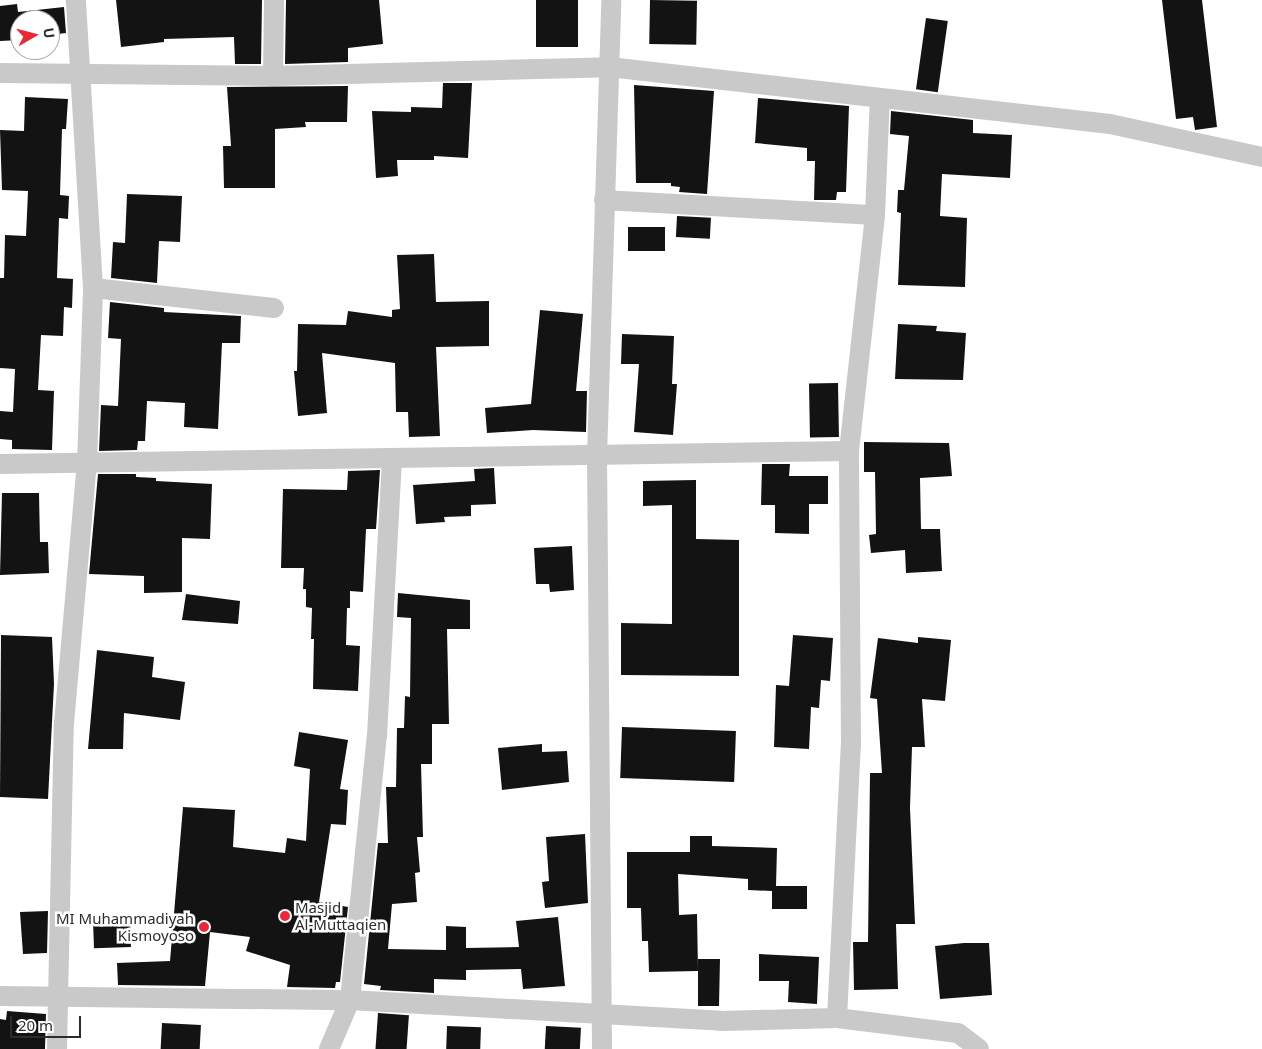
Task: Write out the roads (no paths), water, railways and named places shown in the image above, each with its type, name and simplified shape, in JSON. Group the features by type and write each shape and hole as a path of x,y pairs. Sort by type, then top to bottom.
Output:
{"street":[{"path":"57,1049 61,998 64,724 87,463 92,288 78,72 76,0"},
{"path":"273,76 274,0"},
{"path":"602,1049 597,457 611,0"},
{"path":"0,73 78,72 273,76 610,67 1110,124 1262,157"},
{"path":"837,1018 851,746 849,451 875,216 880,98"},
{"path":"604,200 875,216"},
{"path":"92,288 274,308"},
{"path":"0,464 597,457 849,451"},
{"path":"329,1049 350,1000 376,736 392,460"},
{"path":"0,996 350,1000 601,1016 721,1021 837,1018 958,1033 979,1049"}],"place":[{"name":"Masjid Al-Muttaqien","path":"285,916"},
{"name":"MI Muhammadiyah Kismoyoso","path":"204,927"}]}
